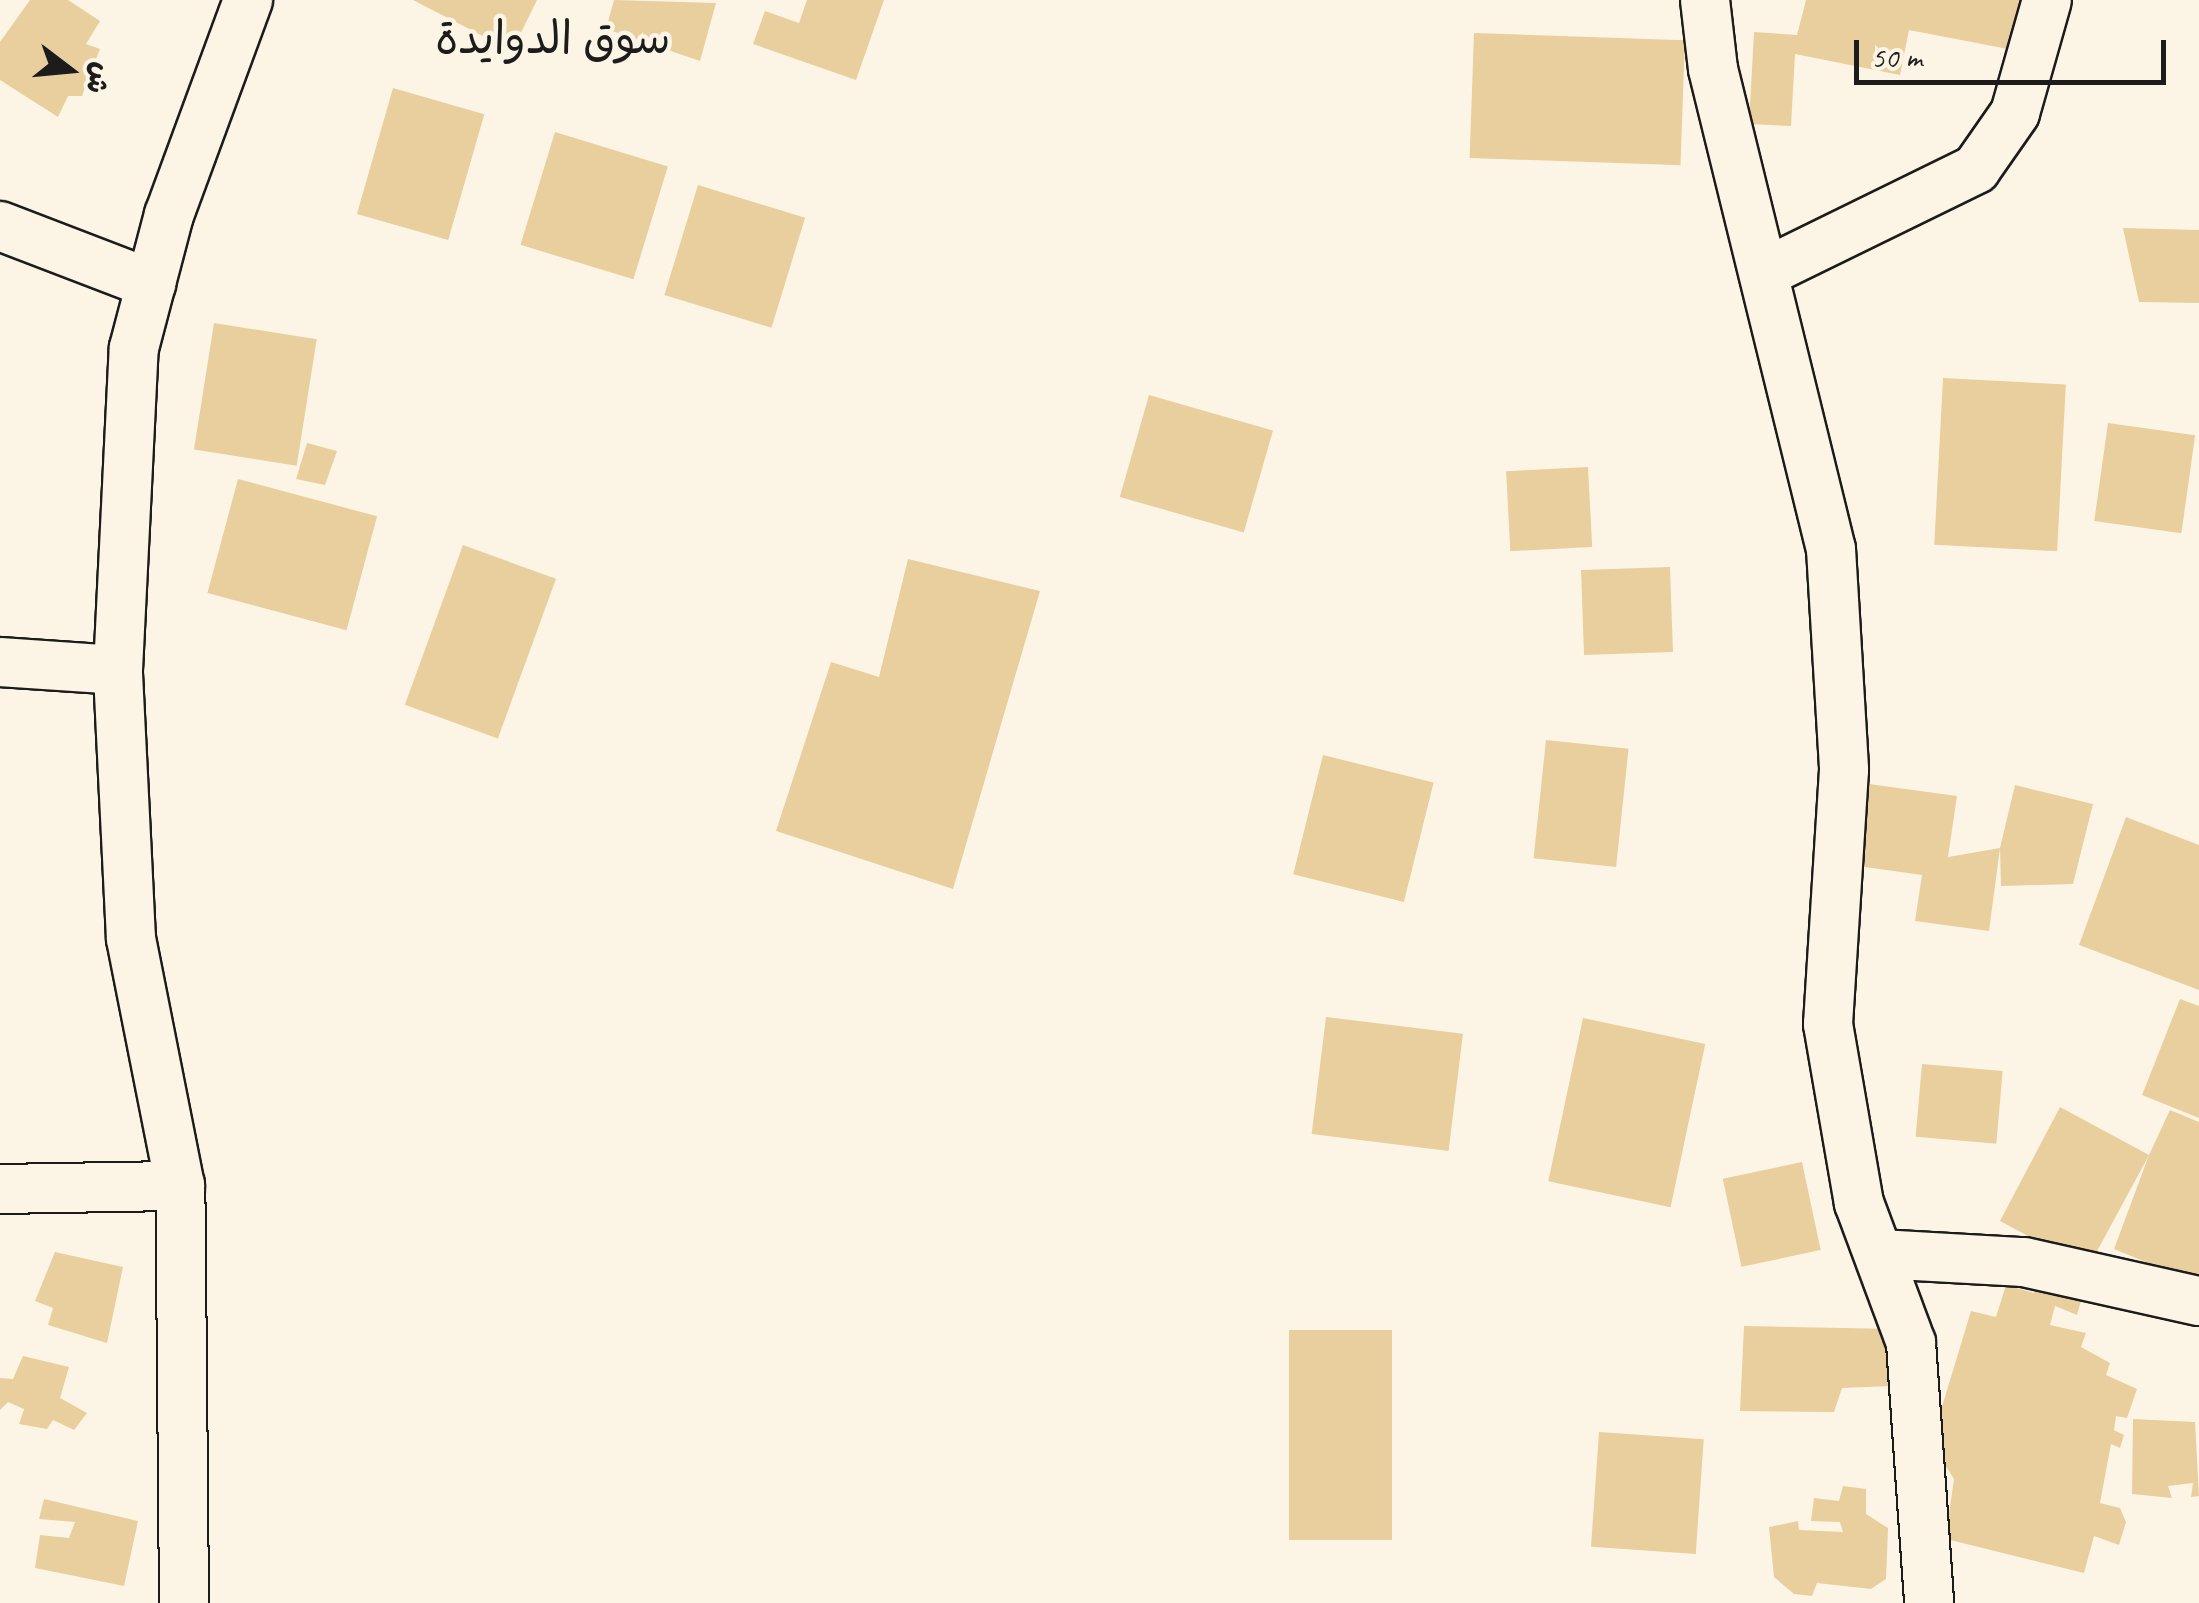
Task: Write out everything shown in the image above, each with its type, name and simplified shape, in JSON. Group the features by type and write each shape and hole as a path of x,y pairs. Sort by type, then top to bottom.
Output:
{"street":[{"path":"184,1603 180,1186 131,939 118,670 134,348 151,284 248,0"},
{"path":"1705,0 1764,273 1831,550 1844,770 1828,1024 1858,1203 1911,1344 1929,1603"},
{"path":"1764,273 1976,168 2015,113 2047,0"},
{"path":"0,226 151,284"},
{"path":"0,662 118,670"},
{"path":"0,1189 180,1186"},
{"path":"1878,1254 2024,1262 2199,1301"}],"building":[{"path":"30,0 68,0 100,21 86,44 100,49 82,96 68,96 58,117 0,80 0,42"},
{"path":"413,0 537,0 512,51"},
{"path":"614,0 716,3 700,61 606,29"},
{"path":"807,0 884,0 856,80 753,44 765,11 799,23"},
{"path":"1806,0 2023,0 2013,50 1909,30 1900,75 1795,54 1791,126 1749,124 1754,32 1797,35"},
{"path":"1474,33 1685,40 1681,165 1470,158"},
{"path":"393,88 484,114 448,240 357,214"},
{"path":"555,132 668,166 633,279 521,245"},
{"path":"698,185 805,218 771,328 664,295"},
{"path":"2123,228 2199,230 2199,303 2139,302"},
{"path":"214,323 317,339 297,466 194,449"},
{"path":"1943,378 2066,384 2057,551 1934,545"},
{"path":"1149,395 1273,431 1244,532 1120,497"},
{"path":"2108,423 2195,435 2181,533 2094,521"},
{"path":"307,443 337,451 325,485 296,479"},
{"path":"1588,467 1592,547 1510,551 1506,471"},
{"path":"238,479 377,516 347,630 207,593"},
{"path":"463,545 556,579 498,739 405,705"},
{"path":"908,559 1040,591 953,889 776,831 831,662 879,677"},
{"path":"1670,567 1673,652 1584,655 1581,570"},
{"path":"1546,740 1629,749 1616,867 1534,858"},
{"path":"1323,755 1434,783 1404,902 1293,874"},
{"path":"1869,784 1957,796 1948,857 2000,848 1989,931 1915,921 1922,875 1858,866"},
{"path":"2015,785 2093,804 2073,884 2001,886 2000,848"},
{"path":"2126,817 2199,845 2199,990 2079,945"},
{"path":"2180,999 2199,1006 2199,1118 2142,1095"},
{"path":"1326,1017 1463,1034 1449,1151 1312,1134"},
{"path":"1583,1018 1705,1044 1671,1207 1548,1181"},
{"path":"1922,1064 2003,1071 1996,1144 1916,1137"},
{"path":"2060,1107 2149,1155 2088,1268 2000,1221"},
{"path":"2170,1110 2199,1122 2199,1284 2114,1249"},
{"path":"1802,1162 1821,1250 1741,1267 1723,1179"},
{"path":"55,1252 123,1267 107,1343 48,1325 53,1308 35,1301"},
{"path":"2036,1284 2082,1297 2077,1315 2055,1306 2050,1325 2086,1333 2081,1347 2110,1363 2106,1375 2137,1389 2127,1418 2116,1416 2114,1430 2124,1435 2120,1448 2111,1444 2100,1503 2120,1508 2126,1522 2119,1545 2094,1536 2084,1573 1934,1536 1947,1528 1954,1479 1931,1443 1971,1311 1996,1317 2006,1285 2034,1293"},
{"path":"1744,1326 1894,1329 1891,1386 1842,1388 1834,1412 1740,1411"},
{"path":"1289,1330 1392,1330 1392,1540 1289,1540"},
{"path":"23,1356 69,1367 60,1398 87,1413 74,1430 53,1420 47,1429 19,1424 24,1409 8,1402 0,1410 0,1378 13,1379"},
{"path":"2133,1419 2195,1422 2199,1496 2191,1497 2193,1483 2168,1486 2172,1498 2132,1494"},
{"path":"1599,1432 1704,1439 1696,1554 1591,1547"},
{"path":"1843,1486 1866,1489 1866,1514 1888,1528 1886,1579 1871,1589 1817,1583 1812,1596 1794,1594 1774,1577 1769,1527 1798,1521 1799,1530 1843,1532 1840,1522 1811,1521 1814,1498 1839,1501"},
{"path":"44,1499 138,1521 124,1586 35,1568 40,1535 69,1538 75,1522 39,1519"}],"district":[{"name":"سوق الدوايدة","path":"553,39"}]}
